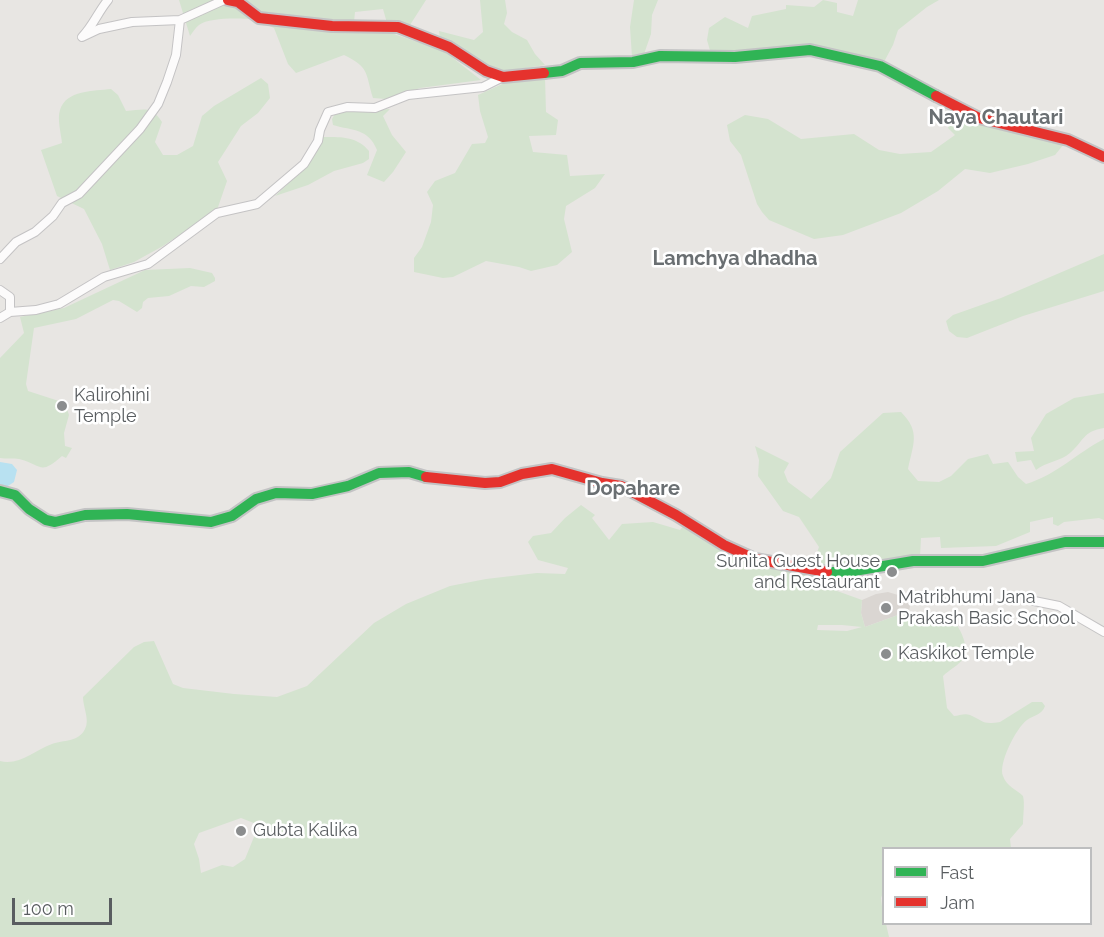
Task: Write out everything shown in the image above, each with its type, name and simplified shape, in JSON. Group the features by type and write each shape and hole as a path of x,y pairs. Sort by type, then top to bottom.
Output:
{"street":[{"path":"108,0 92,28 82,37 99,29 132,22 180,20 224,0"},
{"path":"228,0 238,2 259,18 332,26 398,27 449,47 486,71 503,76 562,71 580,63 633,62 660,56 735,57 810,50 880,66 979,118 1068,141 1104,157"},
{"path":"0,259 16,242 35,232 53,216 62,203 79,194 140,129 158,104 167,82 176,55 180,20"},
{"path":"0,318 10,312 36,310 59,304 104,277 148,264 217,213 257,204 304,164 318,141 328,112 347,108 375,108 408,96 483,87 503,76"},
{"path":"0,290 10,297 10,312"},
{"path":"0,491 15,495 29,509 46,520 55,522 85,515 127,514 211,522 232,516 256,499 267,495 322,492 348,486 379,473 403,472 429,478 485,483 500,482 522,474 552,469 621,486 676,515 724,545 755,559 819,572 848,572 913,561 983,561 1065,542 1104,542"},
{"path":"1026,597 1034,602 1059,606 1104,632"}],"shaded area":[{"name":"Matribhumi Jana Prakash Basic School","path":"888,592 898,595 907,602 910,606 909,611 865,627 861,613 862,600"}],"green space":[{"path":"179,0 426,0 410,25 399,22 387,23 383,9 355,12 354,22 334,20 308,25 388,32 444,51 481,80 420,88 386,99 373,98 362,67 344,55 296,73 288,64 274,28 258,21 218,19 204,22 190,36"},
{"path":"480,0 505,0 507,13 504,24 512,32 527,40 545,65 506,71 488,68 440,38 439,31 474,40 483,32"},
{"path":"634,0 658,0 652,15 651,34 644,54 632,57 630,27"},
{"path":"823,0 837,3 837,12 853,16 858,0 939,0 898,30 885,60 805,46 711,54 707,40 709,28 725,17 748,28 752,16 786,9 786,5 814,7"},
{"path":"545,77 546,112 558,120 556,135 529,136 533,152 567,155 570,176 605,174 595,188 566,206 564,219 572,252 557,265 531,271 486,261 453,277 443,278 414,272 414,258 422,247 431,222 433,205 427,192 435,181 455,173 472,144 485,143 488,137 478,95 509,81"},
{"path":"261,78 268,84 270,98 258,113 241,126 218,162 227,181 217,210 163,246 134,262 110,270 102,244 84,209 57,196 41,150 62,143 59,118 63,103 74,95 111,89 118,95 126,111 147,110 158,117 162,122 155,142 163,155 177,155 193,146 202,116 214,106"},
{"path":"390,109 383,116 392,135 406,152 384,182 367,175 377,150 369,138 359,132 333,125 332,119 336,112"},
{"path":"954,112 979,122 1064,144 1055,155 1028,164 990,173 965,169 938,191 901,213 843,235 814,239 769,220 762,212 757,204 741,155 730,141 727,125 745,115 768,119 801,139 854,134 879,150 900,154 931,152 955,135 948,128"},
{"path":"323,137 348,138 359,142 369,151 369,159 363,163 334,171 308,185 275,196 307,166"},
{"path":"1104,254 1104,291 1023,316 967,338 957,337 949,331 946,321 953,315 1001,298"},
{"path":"190,268 212,273 215,281 204,287 191,286 169,296 148,298 137,312 113,300 76,319 34,328 26,384 28,391 65,403 69,415 64,433 65,446 72,448 66,458 62,456 45,467 19,459 0,458 0,358 24,333 20,317 64,308 145,270"},
{"path":"1104,393 1104,428 1092,431 1066,456 1036,470 1031,460 1017,462 1015,452 1034,451 1031,438 1046,414 1074,398"},
{"path":"901,412 913,432 914,439 908,469 918,481 939,482 951,476 968,459 988,454 993,464 1008,462 1026,484 1047,475 1104,439 1104,520 1099,518 1064,522 1058,526 1053,524 1053,517 1030,522 1030,532 996,546 941,548 940,537 921,538 920,557 880,565 840,567 813,563 819,547 799,517 783,511 758,476 759,460 755,446 789,463 784,472 788,482 811,499 831,478 840,452 883,413"},
{"path":"581,505 595,515 592,518 609,540 622,524 653,522 680,530 686,523 712,546 740,559 785,571 826,575 826,587 862,600 861,613 865,627 909,611 928,624 943,619 954,621 962,634 966,650 963,659 943,676 947,708 954,716 968,714 984,722 994,723 1000,722 1032,702 1042,702 1045,706 1018,730 1003,763 1002,770 1005,780 1024,799 1023,824 1010,839 1011,847 882,847 882,925 886,925 889,937 0,937 0,761 14,761 52,744 79,736 87,722 83,697 134,647 144,642 154,641 173,684 183,688 277,697 307,686 374,623 406,604 450,586 486,579 537,573 565,574 568,568 538,560 528,542 533,536 551,533","holes":["818,625 862,627 847,631 817,630","241,818 264,827 256,832 245,859 233,867 222,865 201,873 194,844 199,833"]}],"water":[{"path":"0,462 12,464 17,470 14,482 5,488 0,488"}],"traffic: fast":[{"path":"544,73 562,71 580,63 633,62 660,56 735,57 810,50 880,66 936,96"},
{"path":"0,491 15,495 29,509 46,520 55,522 85,515 127,514 211,522 232,516 256,499 276,493 312,494 348,486 379,473 409,472 426,477"},
{"path":"827,572 848,572 913,561 983,561 1065,542 1104,542"}],"traffic: jam":[{"path":"228,0 238,2 259,18 332,26 398,27 449,47 486,71 503,77 544,73"},
{"path":"936,96 979,118 1068,140 1104,157"},
{"path":"426,477 485,483 500,482 522,474 552,469 621,486 676,515 724,545 755,559 827,572"}],"place":[{"name":"Kalirohini Temple","path":"62,406"},
{"name":"Sunita Guest House and Restaurant","path":"892,572"},
{"name":"Matribhumi Jana Prakash Basic School","path":"886,608"},
{"name":"Kaskikot Temple","path":"886,654"},
{"name":"Gubta Kalika","path":"241,831"}],"district":[{"name":"Naya Chautari","path":"996,118"},
{"name":"Lamchya dhadha","path":"735,259"},
{"name":"Dopahare","path":"633,489"}]}
